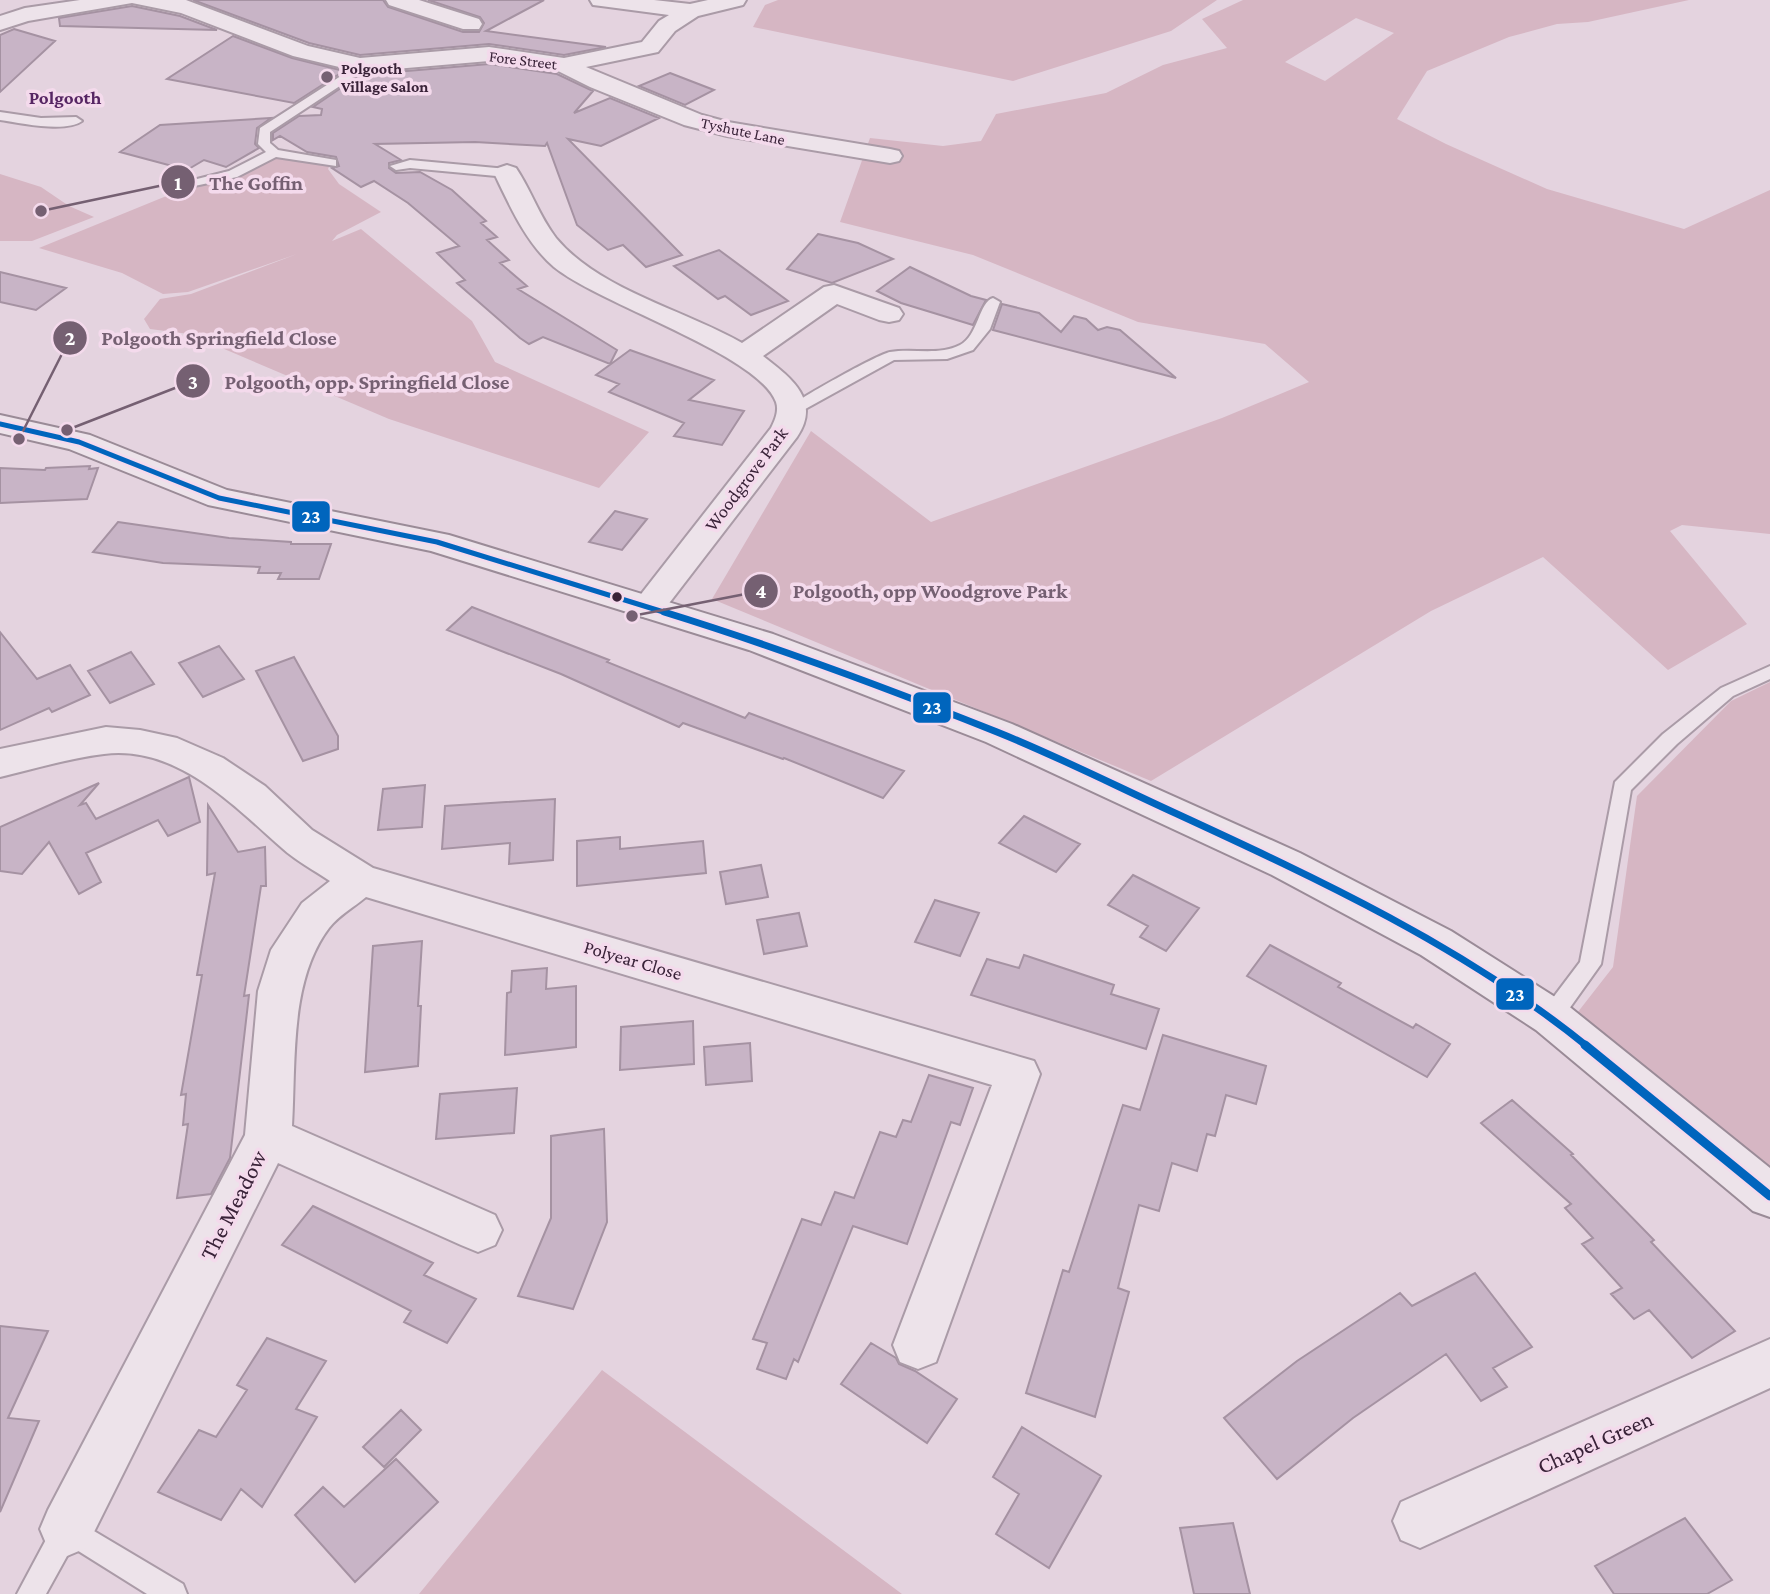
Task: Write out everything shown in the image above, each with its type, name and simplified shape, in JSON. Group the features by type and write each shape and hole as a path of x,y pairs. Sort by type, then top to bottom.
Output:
{"street":[{"path":"0,23 25,15 123,0"},
{"name":"Fore Street","path":"140,0 196,4 301,51 360,65 489,54 564,65 650,47 667,26 697,6"},
{"path":"397,0 471,24"},
{"path":"601,0 697,6 735,0"},
{"name":"Tyshute Lane","path":"564,65 598,82 693,120 727,130 890,156"},
{"name":"Woodgrove Park","path":"507,173 527,214 542,237 564,261 600,285 743,356 769,372 790,400 793,410 786,430 648,607"},
{"path":"743,356 834,293 889,314"},
{"path":"0,425 79,442 219,498 437,542 761,642 1011,739 1286,864 1436,943 1551,1017 1770,1196"},
{"name":"Polyear Close","path":"0,763 106,740 140,743 177,751 210,768 251,796 298,840 360,880 1018,1074 918,1345"},
{"name":"The Meadow","path":"67,1529 268,1137 279,991 292,950 316,914 360,880"},
{"path":"268,1137 478,1230"},
{"name":"Chapel Green","path":"1420,1521 1770,1363"}],"lane":[{"path":"332,163 274,153 264,145 264,131 348,76 360,65"},
{"path":"0,116 41,122 76,121"},
{"path":"190,185 233,174 274,153"},
{"path":"396,166 410,164 507,173"},
{"path":"793,410 891,356 947,355 968,347 982,329 993,302"},
{"path":"1551,1017 1590,964 1622,787 1670,739 1727,692 1770,672"},
{"path":"32,1594 67,1529 173,1594"}],"shaded area":[{"path":"778,0 1217,0 1171,31 1013,81 753,27 765,5"},
{"path":"1243,0 1689,0 1588,22 1557,24 1509,37 1427,71 1397,119 1547,189 1684,229 1770,190 1770,534 1682,525 1670,531 1747,624 1668,670 1543,557 1431,611 1151,781 712,599 811,431 931,522 1222,418 1309,382 1265,344 1138,322 973,255 840,222 870,138 943,146 981,141 996,114 1106,93 1163,65 1227,48 1202,19","holes":["1356,18 1394,33 1325,81 1285,62"]},
{"path":"274,156 330,165 328,169 339,184 381,212 337,235 332,241 361,229 472,321 495,362 649,432 599,488 389,419 189,334 150,329 144,319 160,299 191,294 297,254 188,292 163,294 122,273 39,248 164,197 238,175"},
{"path":"0,174 41,187 69,206 94,217 32,241 0,241"},
{"path":"1770,682 1770,1178 1574,1017 1613,967 1637,796 1731,701"},
{"path":"602,1370 902,1594 419,1594"}],"building":[{"path":"193,0 383,0 388,7 463,32 479,32 484,23 480,17 428,0 544,0 486,31 606,47 564,55 489,44 360,55 309,43"},
{"path":"132,6 180,16 217,30 60,26 59,18"},
{"path":"14,29 55,41 0,92 0,35"},
{"path":"233,36 292,58 344,71 294,103 167,79"},
{"path":"489,64 557,74 593,91 574,113 610,98 659,118 601,146 568,139 682,255 646,267 623,245 608,250 577,225 547,143 545,146 475,142 375,144 401,160 389,163 389,168 396,173 420,172 452,190 486,221 481,223 497,237 487,240 509,260 500,263 527,286 518,289 617,350 610,364 543,337 529,344 457,283 465,280 437,253 459,246 408,203 374,181 361,187 332,168 339,166 336,157 307,152 280,136 273,140 273,133 299,116 321,115 322,109 313,107 360,75"},
{"path":"670,73 714,90 685,105 639,86"},
{"path":"271,118 257,128 255,144 259,148 226,167 204,160 187,170 120,152 160,125"},
{"path":"818,234 858,243 893,259 832,283 787,269"},
{"path":"719,250 788,301 751,315 725,296 718,299 674,266"},
{"path":"910,267 971,296 986,300 973,325 901,303 877,291"},
{"path":"0,272 66,288 36,310 0,302"},
{"path":"1002,304 1039,313 1061,332 1074,316 1086,319 1098,330 1107,327 1120,330 1176,378 993,330"},
{"path":"630,350 714,380 689,400 744,411 722,445 674,436 684,423 609,392 619,384 596,375"},
{"path":"90,466 89,469 98,468 87,499 0,503 0,468 45,470"},
{"path":"615,511 647,519 622,550 589,542"},
{"path":"118,522 229,538 291,544 331,544 319,579 278,579 281,573 258,573 260,567 163,563 93,552"},
{"path":"472,607 609,660 607,662 745,718 749,713 904,771 883,798 784,758 683,723 679,727 561,674 447,630"},
{"path":"0,632 37,679 70,665 90,695 52,712 49,708 0,730"},
{"path":"219,646 244,679 203,697 179,663"},
{"path":"131,652 154,684 110,703 88,671"},
{"path":"294,657 338,736 338,749 303,761 256,671"},
{"path":"189,777 200,822 168,836 158,820 86,853 101,882 79,894 49,842 22,874 0,871 0,827 99,783 80,805 86,803 96,819"},
{"path":"425,785 422,827 378,830 383,789"},
{"path":"555,799 553,860 509,864 510,843 442,849 445,806"},
{"path":"208,805 238,852 265,847 266,886 261,886 244,996 249,995 230,1158 211,1194 177,1198 188,1124 183,1125 186,1094 181,1095 202,975 197,975 215,873 207,875"},
{"path":"1024,816 1080,844 1056,872 999,843"},
{"path":"620,837 620,849 703,841 706,873 577,886 577,841"},
{"path":"761,865 768,897 726,904 720,872"},
{"path":"1133,875 1199,908 1166,951 1140,937 1148,926 1108,905"},
{"path":"935,900 979,913 960,956 915,942"},
{"path":"799,913 807,946 764,954 757,920"},
{"path":"422,941 418,1066 365,1072 373,946"},
{"path":"1270,945 1341,983 1338,987 1413,1028 1416,1024 1450,1044 1427,1077 1247,976"},
{"path":"1024,955 1114,985 1111,994 1159,1009 1146,1049 971,995 987,959 1019,968"},
{"path":"547,968 546,989 576,986 576,1047 505,1055 507,993 511,992 512,971"},
{"path":"693,1021 694,1064 620,1070 621,1027"},
{"path":"1163,1035 1266,1066 1256,1104 1226,1095 1215,1136 1207,1134 1197,1171 1172,1163 1159,1211 1139,1205 1118,1288 1129,1292 1095,1417 1026,1393 1063,1270 1069,1272 1123,1105 1140,1110"},
{"path":"750,1043 752,1081 706,1085 704,1047"},
{"path":"929,1075 973,1088 960,1125 951,1122 907,1244 853,1226 798,1362 794,1359 786,1379 757,1369 767,1343 753,1339 802,1219 821,1225 835,1192 854,1198 880,1132 896,1137 903,1120 911,1122"},
{"path":"517,1088 514,1133 436,1139 440,1094"},
{"path":"1512,1100 1573,1154 1571,1155 1654,1240 1651,1242 1735,1331 1692,1358 1649,1310 1634,1319 1611,1294 1622,1288 1582,1244 1593,1238 1565,1208 1571,1204 1481,1123"},
{"path":"604,1129 607,1222 573,1309 518,1296 551,1218 551,1136"},
{"path":"313,1206 433,1263 424,1275 476,1299 447,1343 404,1322 411,1311 282,1245"},
{"path":"1475,1273 1532,1347 1493,1368 1507,1387 1481,1401 1446,1354 1353,1418 1277,1479 1224,1418 1297,1361 1400,1293 1412,1306"},
{"path":"0,1326 48,1331 8,1418 39,1421 0,1512"},
{"path":"267,1338 326,1361 296,1409 317,1417 262,1507 241,1489 221,1520 158,1492 199,1430 216,1437 247,1390 237,1385"},
{"path":"871,1343 896,1358 899,1364 915,1371 957,1399 927,1443 841,1384"},
{"path":"401,1410 421,1430 384,1467 363,1447"},
{"path":"1022,1427 1101,1476 1049,1568 996,1534 1019,1494 993,1477"},
{"path":"396,1459 438,1502 355,1582 295,1515 323,1487 344,1507"},
{"path":"1685,1518 1732,1580 1707,1594 1614,1594 1595,1566"},
{"path":"1233,1523 1250,1594 1194,1594 1180,1528"}],"transit line":[{"name":"23","path":"0,424 79,442 219,498 437,542 761,642 999,733 1286,864 1436,943 1551,1017 1770,1196"}],"place":[{"name":"Polgooth Village Salon","path":"327,77"},
{"name":"The Goffin","path":"41,211"},
{"name":"Polgooth, opp. Springfield Close","path":"67,430"},
{"name":"Polgooth Springfield Close","path":"19,439"},
{"name":"Polgooth, opp Woodgrove Park","path":"632,616"}],"district":[{"name":"Polgooth","path":"65,97"}]}
